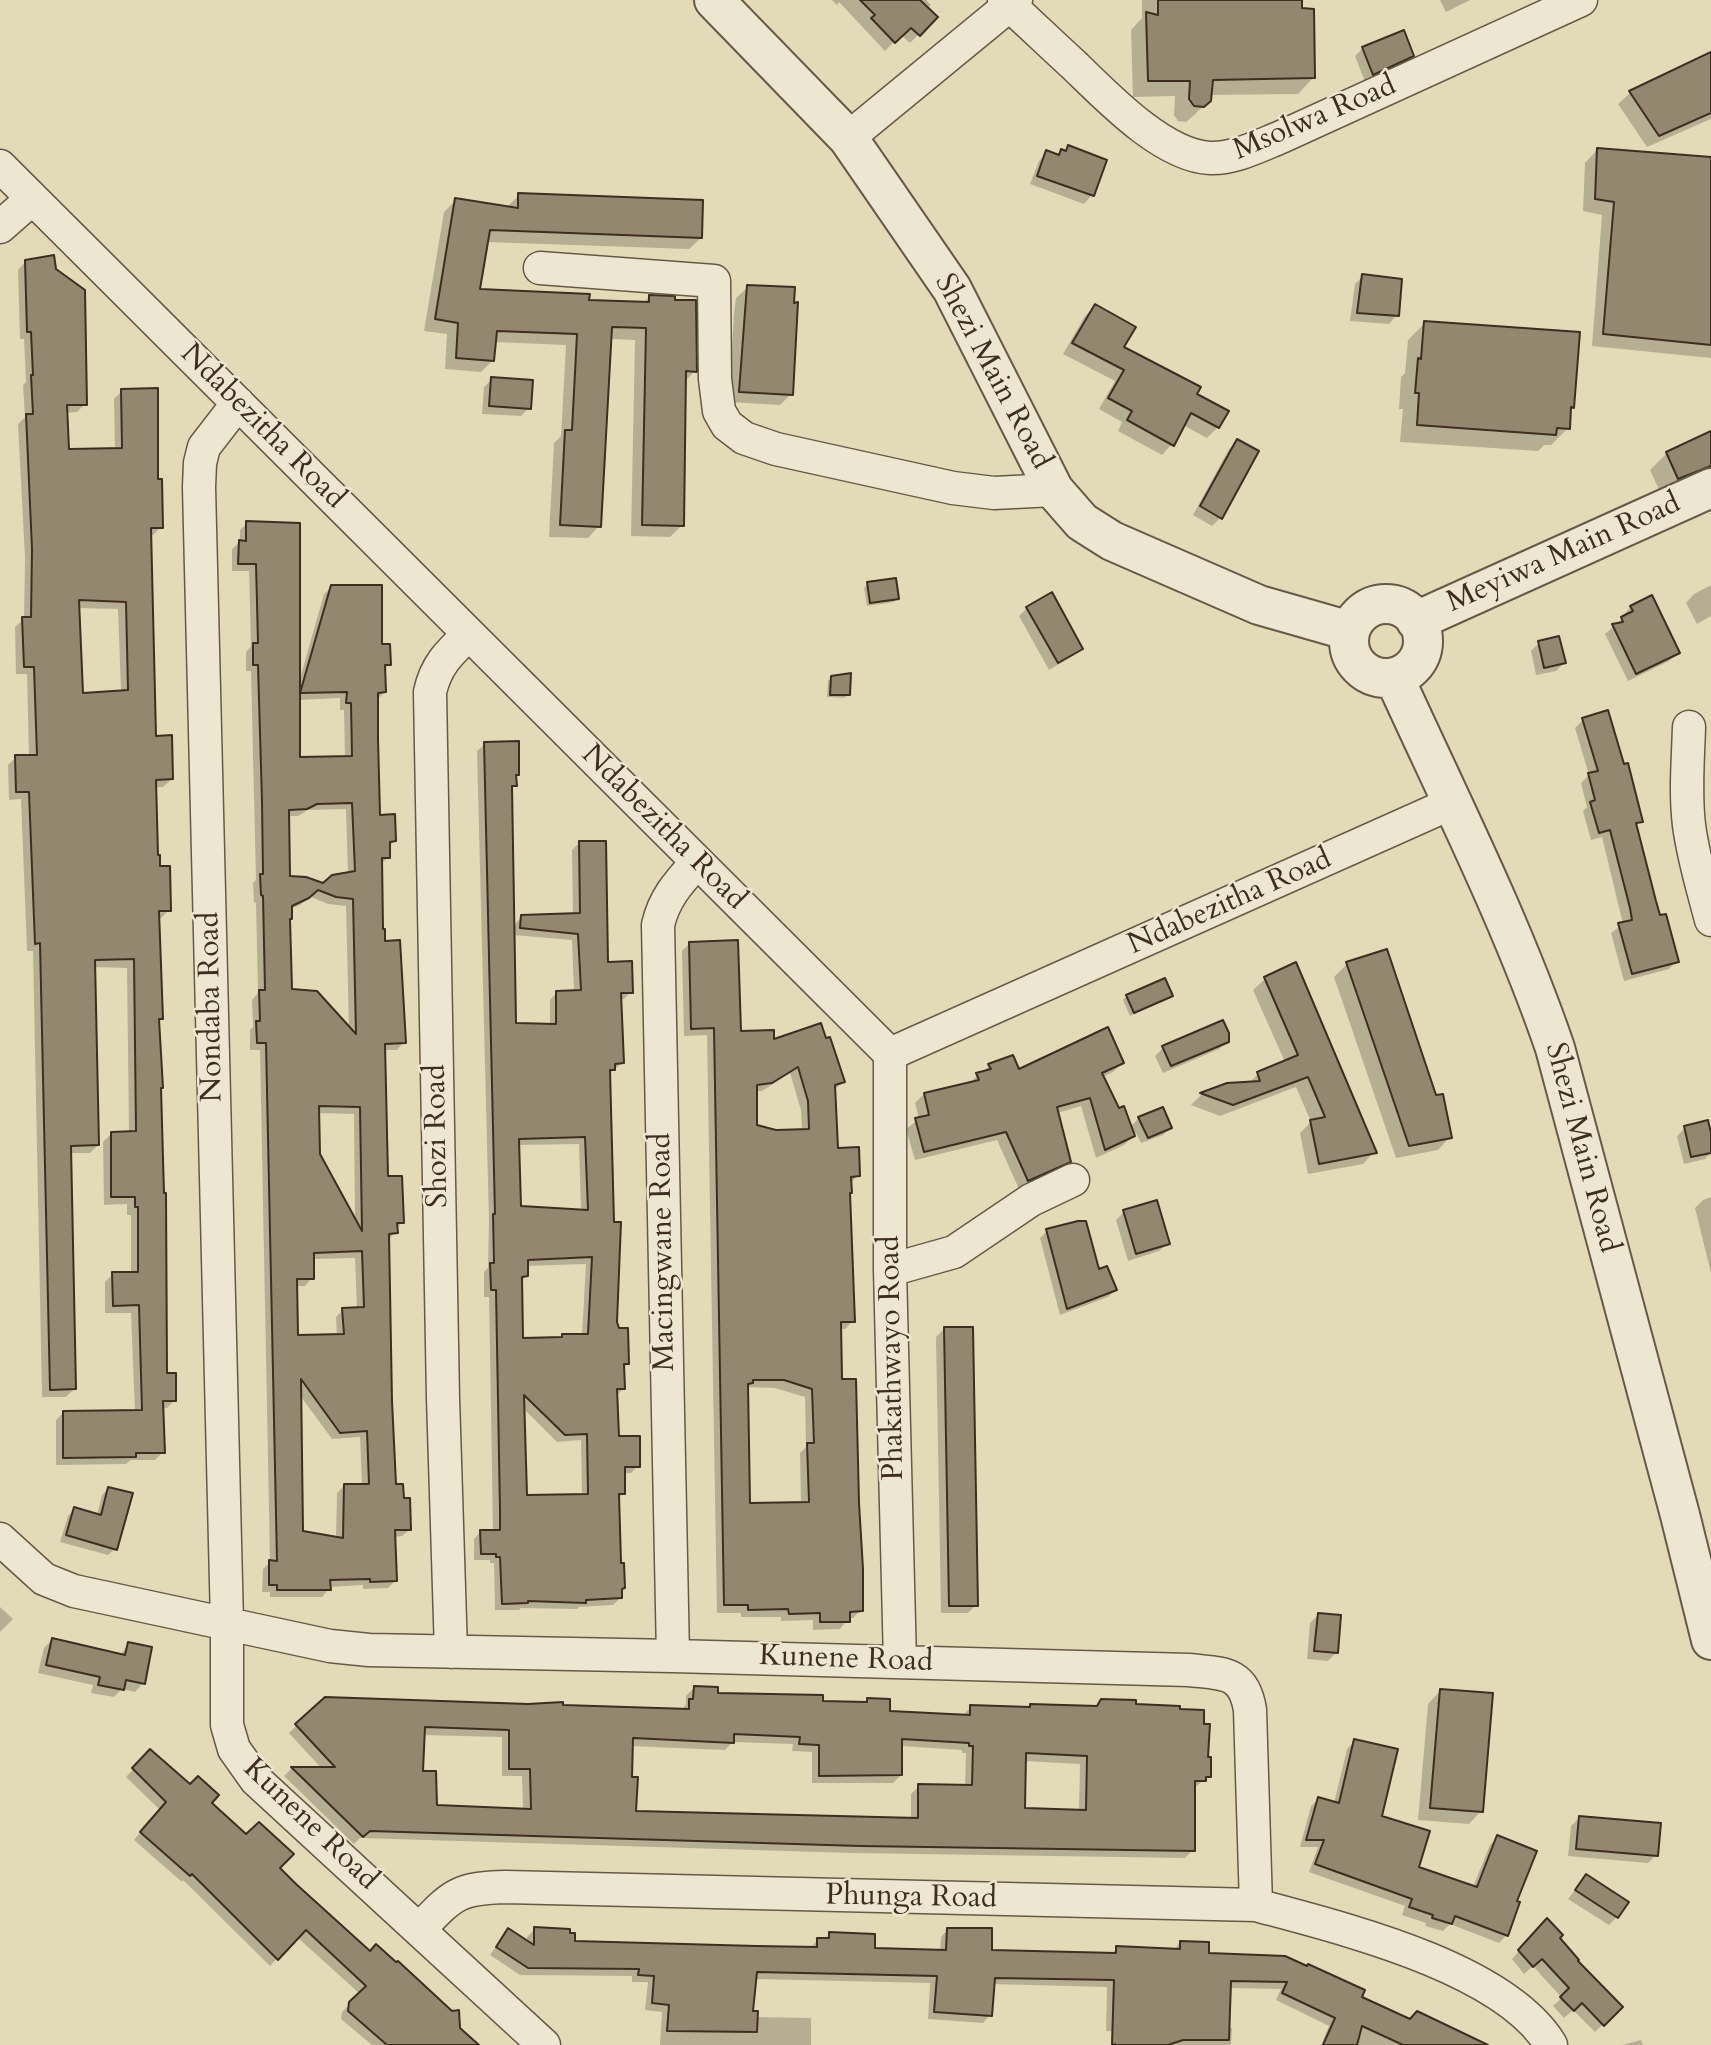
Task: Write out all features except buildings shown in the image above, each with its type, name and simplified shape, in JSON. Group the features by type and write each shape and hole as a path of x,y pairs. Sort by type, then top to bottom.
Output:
{"street":[{"name":"Shezi Main Road","path":"714,0 848,138 952,289 1054,490 1082,522 1112,541 1259,605 1350,631"},
{"name":"Msolwa Road","path":"1010,2 1114,103 1151,134 1198,157 1210,158 1234,155 1281,138 1581,0"},
{"path":"848,138 1010,2"},
{"name":"Ndabezitha Road","path":"0,166 890,1054 1452,803"},
{"path":"0,227 32,199"},
{"path":"540,268 714,281 715,379 719,411 727,425 744,438 776,449 953,488 994,493 1054,490"},
{"name":"Nondaba Road","path":"227,1623 199,487 204,447 238,403"},
{"name":"Meyiwa Main Road","path":"1416,621 1711,488"},
{"path":"1374,606 1397,606 1408,612 1416,621 1422,631 1423,643 1414,665 1405,673 1382,678 1359,667 1352,657 1350,631 1363,612 1374,606"},
{"name":"Shozi Road","path":"451,1652 443,1398 430,692 434,674 446,656 469,634"},
{"name":"Shezi Main Road","path":"1394,677 1499,902 1532,981 1555,1048 1680,1514 1711,1640"},
{"path":"1689,727 1689,825 1711,920"},
{"name":"Macingwane Road","path":"673,1656 658,925 662,906 671,891 697,862"},
{"name":"Phakathwayo Road","path":"890,1054 890,1270 900,1662"},
{"path":"890,1270 954,1252 1031,1200 1073,1180"},
{"name":"Kunene Road","path":"0,1539 44,1578 74,1591 330,1646 369,1650 1189,1670 1225,1675 1240,1683 1248,1692 1251,1710 1256,1905"},
{"name":"Kunene Road","path":"227,1623 227,1725 234,1749 256,1780 419,1930"},
{"name":"Phunga Road","path":"419,1930 458,1894 471,1889 506,1887 1256,1905 1351,1931 1437,1962 1506,1997 1542,2030 1551,2045"},
{"path":"419,1930 544,2045"}]}
